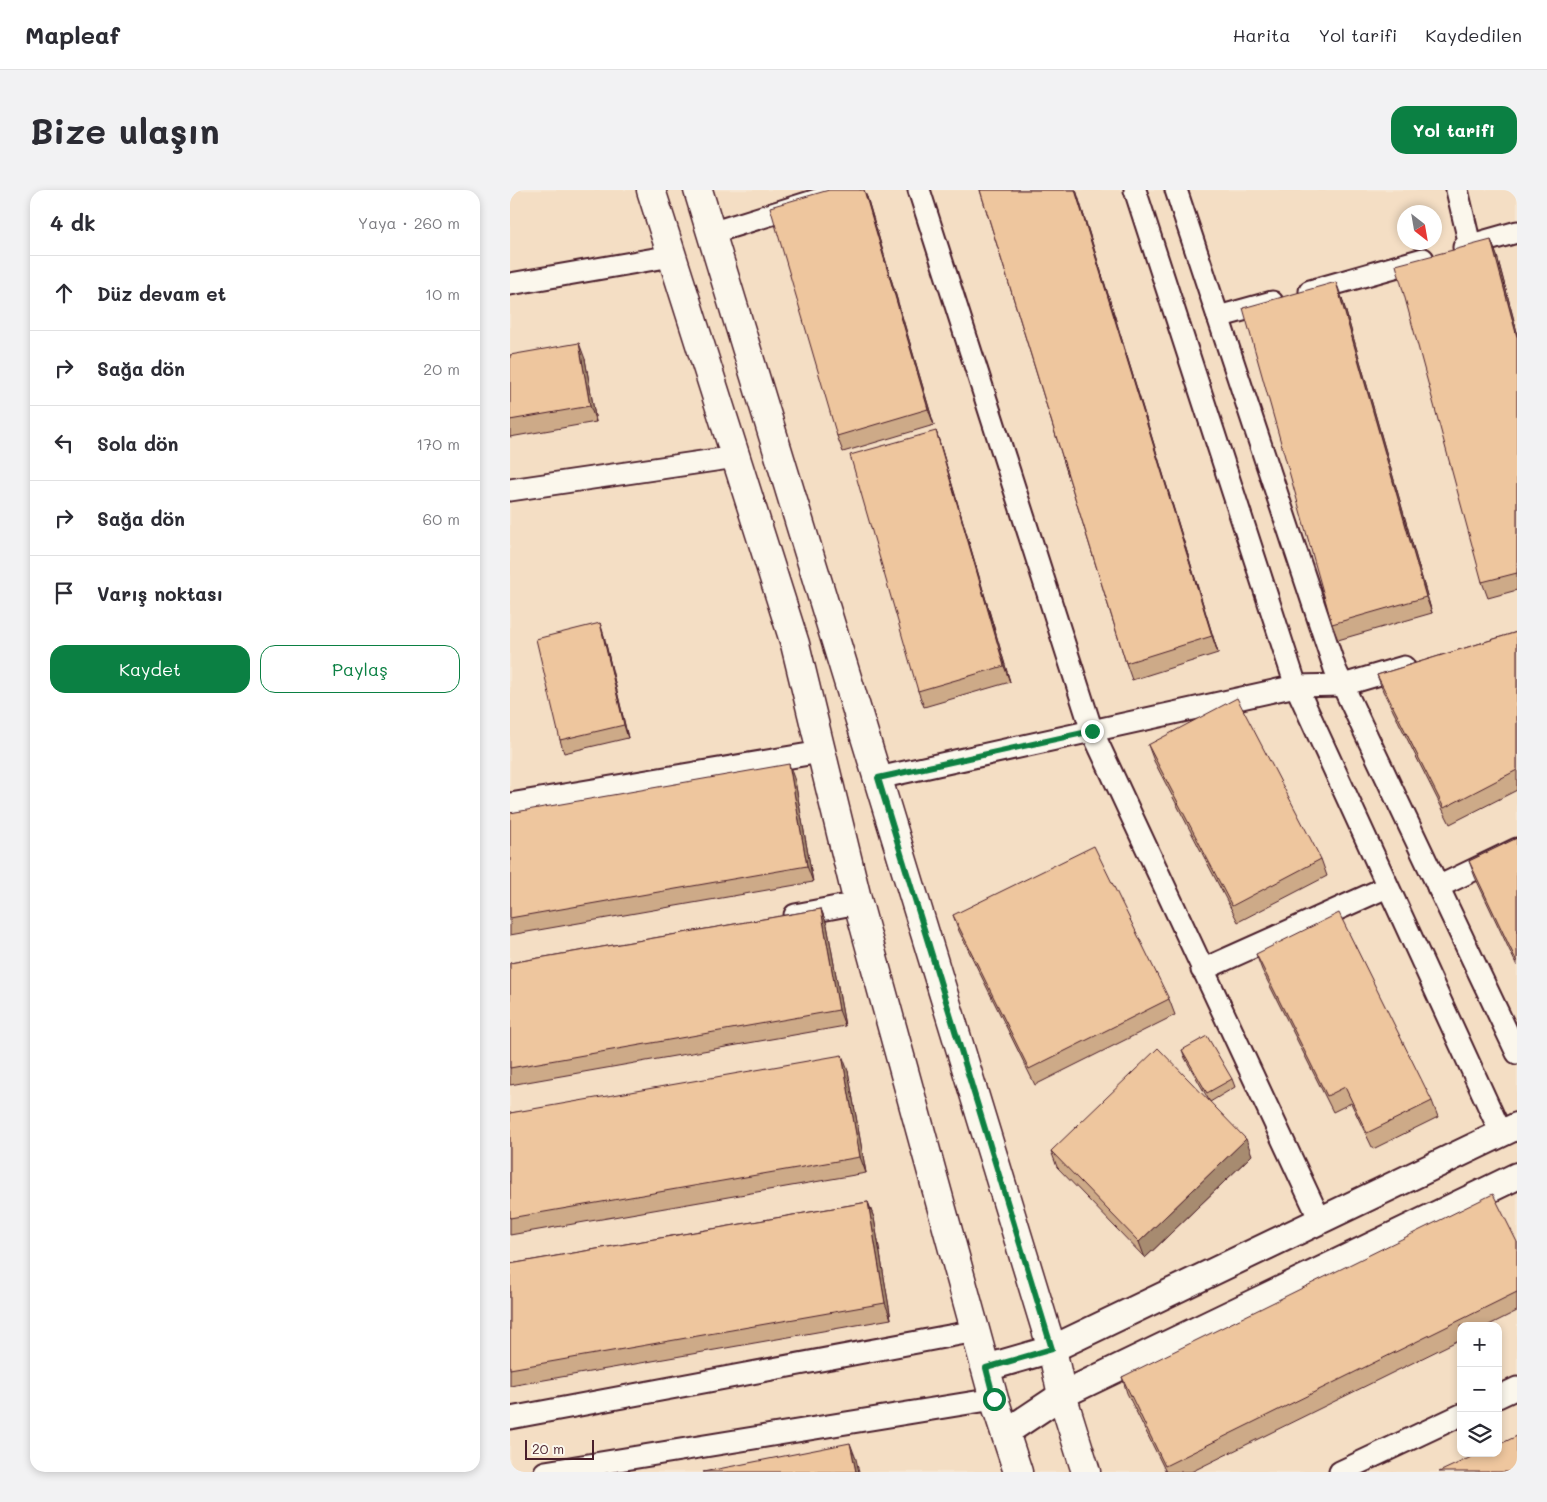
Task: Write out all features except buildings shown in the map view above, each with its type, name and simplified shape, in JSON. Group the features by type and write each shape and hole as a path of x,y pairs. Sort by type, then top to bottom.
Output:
{"main road":[{"path":"651,190 795,644 858,903 994,1399 1018,1472"},
{"path":"698,190 1052,1349 1062,1395 1086,1472"}],"street":[{"path":"711,233 849,190"},
{"path":"919,190 1092,731 1320,1220"},
{"path":"986,1368 1052,1349 1509,1130 1387,887 1296,686 1135,190"},
{"path":"1176,190 1335,669 1517,1053"},
{"path":"1457,190 1470,245"},
{"path":"1218,318 1517,232"},
{"path":"510,284 672,256"},
{"path":"510,490 736,457"},
{"path":"878,778 1296,686 1343,685 1425,661"},
{"path":"510,804 821,752"},
{"path":"1438,887 1517,849"},
{"path":"1202,970 1387,887"},
{"path":"771,920 858,903"},
{"path":"1005,1433 1062,1395 1517,1176"},
{"path":"510,1418 976,1331"},
{"path":"1502,1395 1517,1388"},
{"path":"545,1472 994,1399"},
{"path":"1340,1472 1457,1417"}],"shaded area":[{"path":"510,190 1517,190 1517,1472 510,1472"}],"route":[{"path":"994,1399 986,1368 1052,1349 878,778 1092,731"}]}
